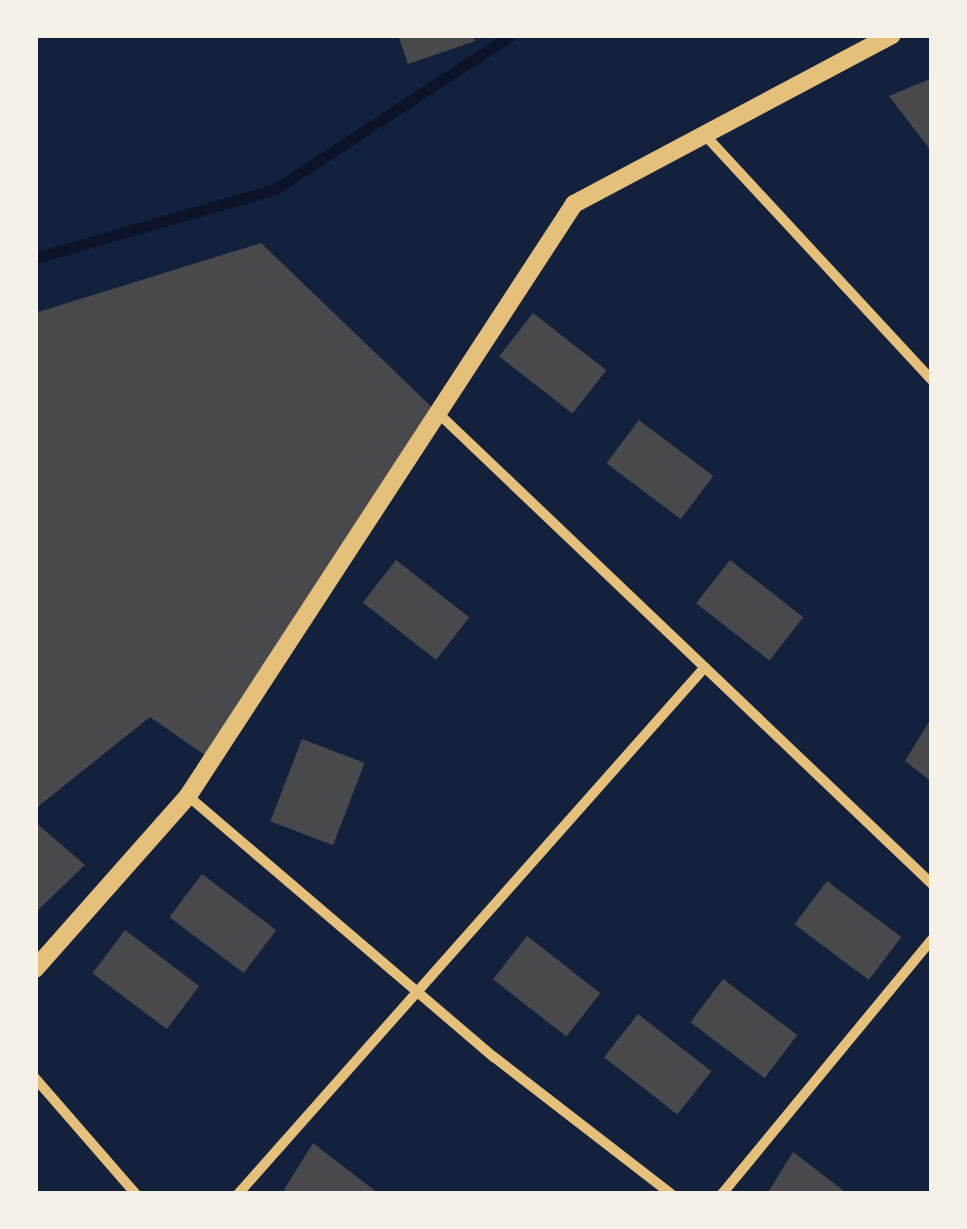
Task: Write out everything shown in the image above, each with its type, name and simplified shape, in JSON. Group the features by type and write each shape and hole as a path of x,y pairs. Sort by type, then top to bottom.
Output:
{"street":[{"path":"35,970 188,796 574,204 892,35"},
{"path":"704,133 932,380"},
{"path":"438,413 932,884"},
{"path":"238,1194 705,667"},
{"path":"188,796 494,1057 671,1194"},
{"path":"722,1194 932,939"},
{"path":"35,1078 136,1194"}],"building":[{"path":"398,35 473,35 475,41 408,64"},
{"path":"932,78 932,152 889,96"},
{"path":"261,243 438,413 212,760 150,717 35,809 35,313"},
{"path":"533,313 606,370 572,414 499,356"},
{"path":"639,420 713,476 681,519 607,463"},
{"path":"396,560 469,617 436,660 363,603"},
{"path":"730,560 803,617 769,661 696,603"},
{"path":"932,717 932,782 905,761"},
{"path":"302,739 365,763 333,845 270,821"},
{"path":"35,822 85,865 35,913"},
{"path":"202,874 276,930 244,973 170,917"},
{"path":"827,881 901,937 869,980 795,924"},
{"path":"125,930 199,986 167,1029 93,973"},
{"path":"527,936 600,993 566,1037 493,979"},
{"path":"723,979 797,1035 765,1078 691,1022"},
{"path":"638,1014 711,1071 677,1115 604,1057"},
{"path":"313,1143 379,1194 290,1194 284,1190"},
{"path":"793,1152 848,1194 767,1194"}],"waterway":[{"path":"35,258 275,189 511,35"}]}
